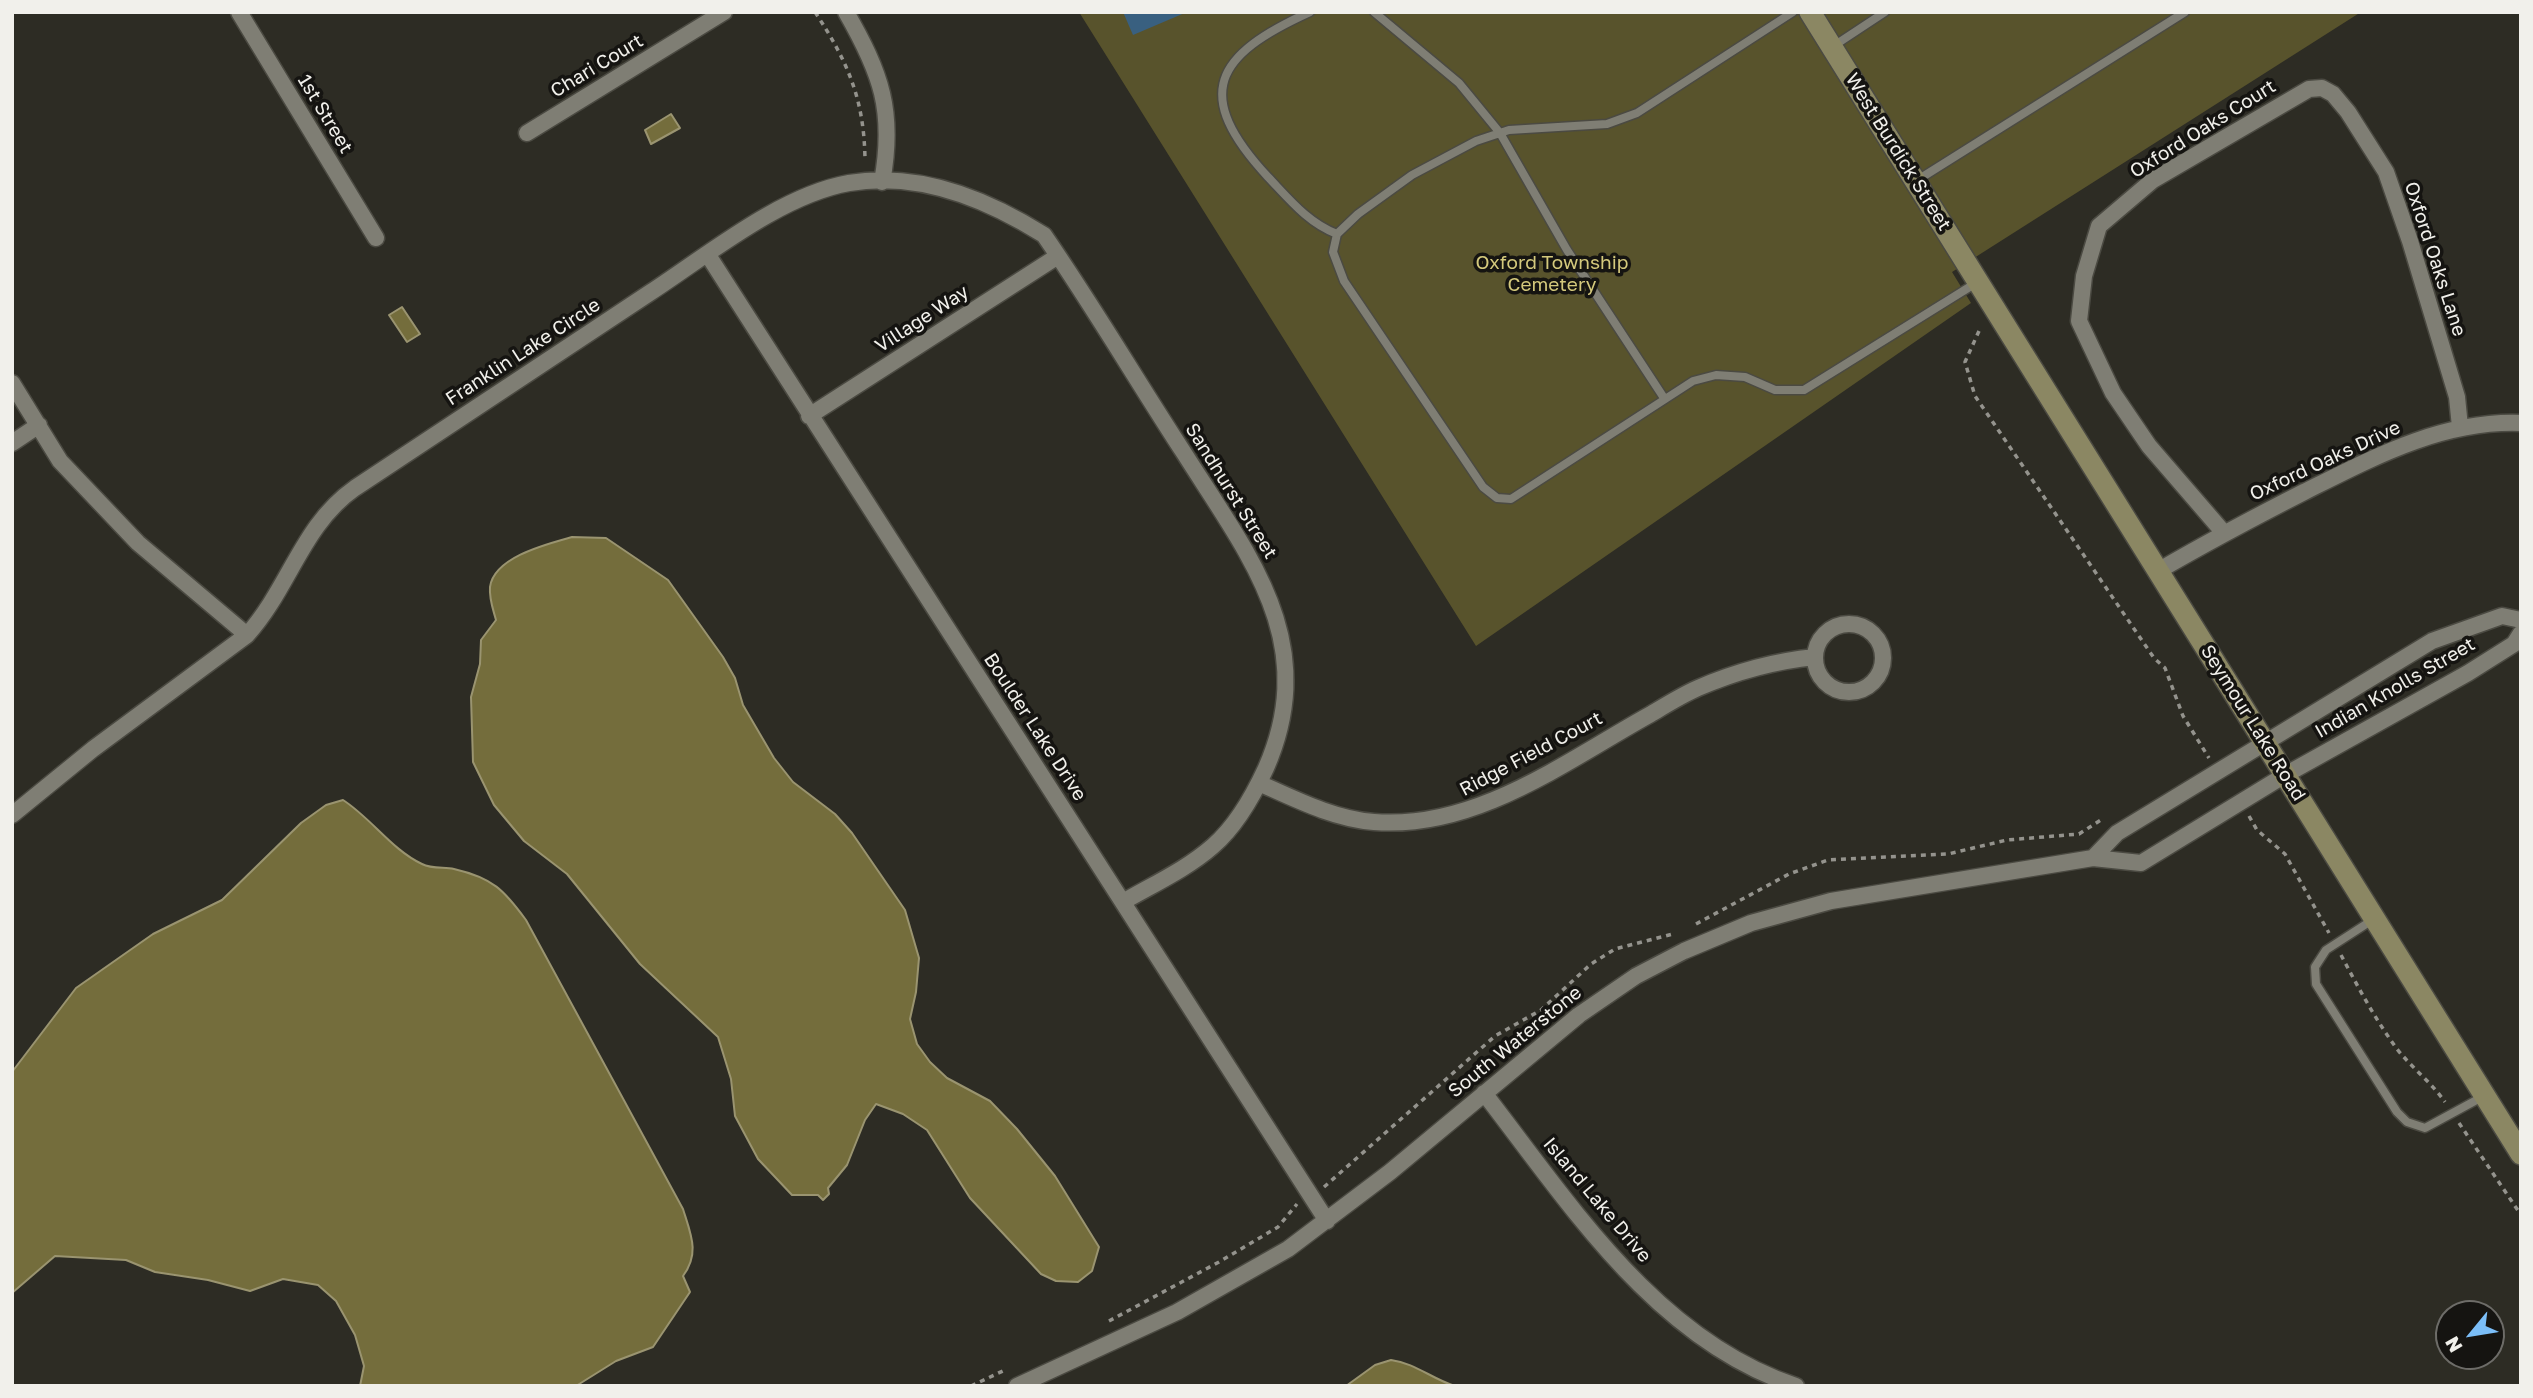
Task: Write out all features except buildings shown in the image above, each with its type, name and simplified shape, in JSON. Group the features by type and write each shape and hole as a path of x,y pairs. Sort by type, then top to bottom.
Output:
{"street":[{"name":"1st Street","path":"239,12 376,238"},
{"name":"Chari Court","path":"527,133 724,12"},
{"path":"846,12 871,56 886,111 889,144 882,181"},
{"name":"West Burdick Street","path":"1810,12 1982,287"},
{"name":"Oxford Oaks Lane","path":"2316,88 2333,94 2348,111 2386,172 2410,241 2457,397 2460,427"},
{"name":"Oxford Oaks Court","path":"2224,533 2149,446 2113,393 2079,321 2084,276 2099,226 2153,180 2309,89 2316,88"},
{"name":"Franklin Lake Circle","path":"12,815 55,777 247,635 265,616 319,521 333,503 708,255 809,194 850,183 882,181"},
{"name":"Sandhurst Street","path":"882,181 919,184 972,197 1013,215 1044,235 1237,536 1268,593 1287,668 1280,736 1259,783 1214,845 1123,902"},
{"name":"Boulder Lake Drive","path":"708,255 1327,1221"},
{"name":"Village Way","path":"809,416 1058,256"},
{"name":"Seymour Lake Road","path":"1982,287 2521,1154"},
{"path":"12,383 60,461 138,543 247,635"},
{"name":"Oxford Oaks Drive","path":"2158,570 2224,533 2397,447 2460,427 2495,422 2521,422"},
{"path":"12,443 39,425"},
{"name":"Indian Knolls Street","path":"2264,742 2432,641 2502,616 2521,620"},
{"path":"1842,625 1864,628 1879,643 1883,653 1879,675 1872,684 1851,692 1830,686 1817,668 1815,657 1823,637 1842,625"},
{"name":"Indian Knolls Street","path":"2285,775 2468,673 2514,644 2521,634"},
{"name":"Ridge Field Court","path":"1259,783 1318,809 1371,822 1422,822 1462,814 1519,788 1697,688 1779,660 1815,657"},
{"path":"2093,858 2117,833 2264,742"},
{"name":"South Waterstone","path":"1017,1386 1233,1283 1327,1221 1579,1015 1636,976 1684,951 1751,923 1831,901 2093,858 2141,863 2285,775"},
{"name":"Island Lake Drive","path":"1484,1093 1599,1241 1638,1282 1698,1335 1726,1354 1796,1386"}],"lane":[{"path":"1310,12 1253,42 1231,64 1220,95 1226,124 1246,153 1317,226 1337,234"},
{"path":"1374,12 1459,83 1500,133 1567,250 1664,398"},
{"path":"1793,12 1637,113 1607,124 1500,133 1476,141 1412,176 1357,214 1337,234 1333,252 1343,281 1483,488 1497,498 1511,499 1664,398 1693,382 1716,375 1745,377 1775,390 1804,390 1982,287"},
{"path":"1832,47 1885,12"},
{"path":"1916,181 2185,12"},
{"path":"2375,918 2326,950 2315,967 2316,984 2407,1122 2425,1128 2484,1096"}],"path":[{"path":"815,12 851,74 862,111 864,182"}],"green space":[{"name":"Oxford Township Cemetery","path":"1079,12 2361,12 1952,272 1971,303 1476,646"}],"shaded area":[{"path":"671,114 680,128 651,144 645,130"},
{"path":"402,307 420,334 407,342 389,315"},
{"path":"572,537 606,538 668,580 723,657 735,678 743,705 774,758 793,782 835,814 852,833 905,910 919,958 910,1019 917,1044 930,1062 947,1078 990,1101 1055,1176 1099,1247 1092,1271 1078,1282 1056,1281 1041,1274 970,1198 927,1130 903,1114 876,1104 865,1120 847,1165 828,1188 829,1194 823,1200 818,1195 792,1195 758,1159 735,1116 731,1079 718,1037 640,964 567,874 524,841 494,805 473,762 471,697 480,664 481,640 496,620 490,587 501,568 511,560 536,548"},
{"path":"343,800 411,858 426,866 454,869 479,877 504,893 511,901 526,920 683,1209 693,1252 683,1276 690,1292 653,1347 616,1361 576,1386 360,1386 364,1366 355,1335 336,1301 318,1285 283,1279 250,1291 208,1280 155,1272 126,1260 55,1256 12,1293 12,1072 76,988 153,934 222,900 301,823 326,805"},
{"path":"1391,1360 1408,1364 1455,1386 1346,1386 1375,1365"}]}
